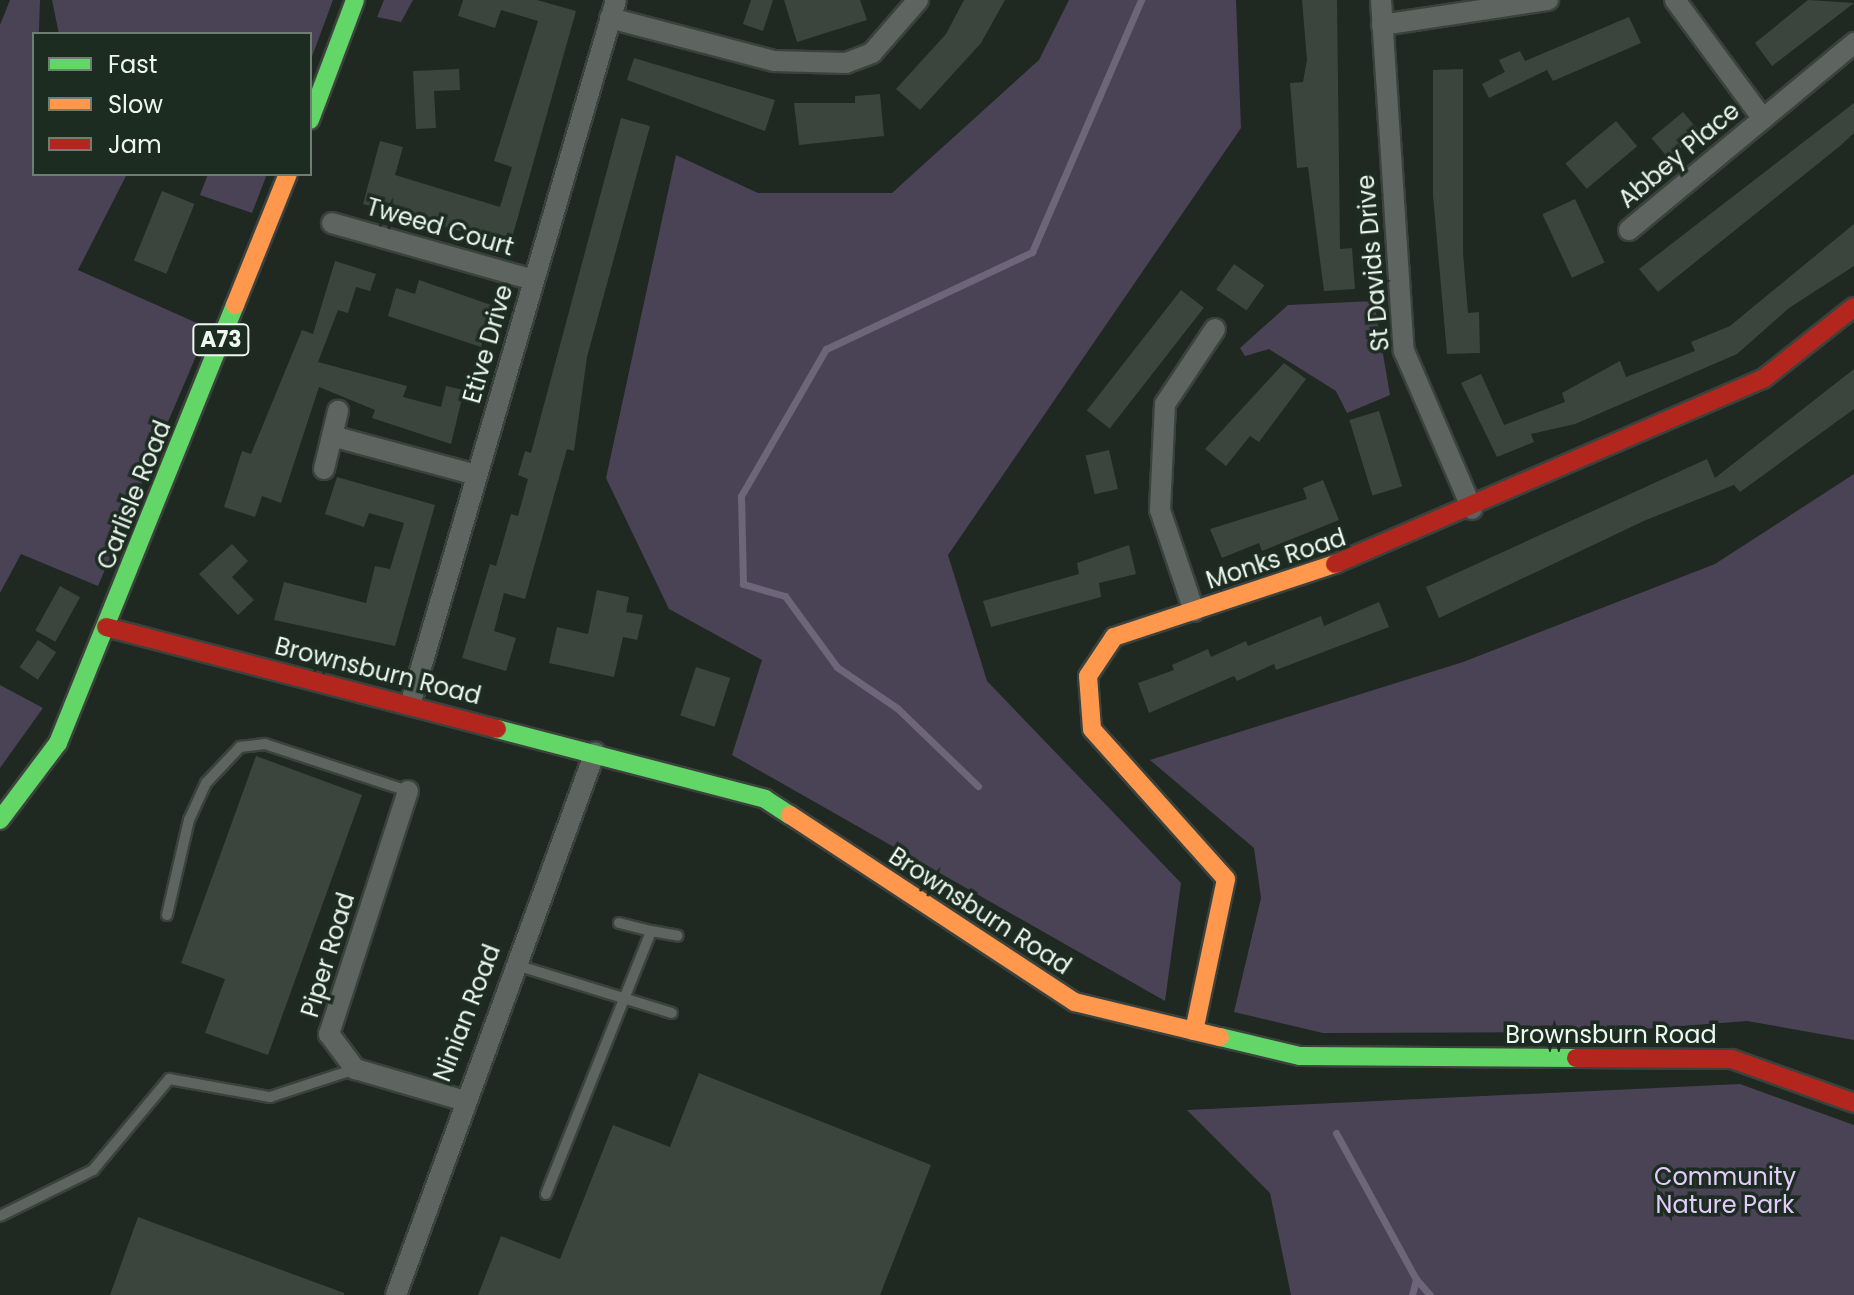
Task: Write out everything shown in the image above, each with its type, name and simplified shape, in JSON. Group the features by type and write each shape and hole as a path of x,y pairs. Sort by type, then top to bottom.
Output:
{"main road":[{"path":"312,115 355,0"},
{"name":"Carlisle Road","path":"0,820 58,743 287,176"},
{"name":"Monks Road","path":"1194,1031 1226,879 1100,743 1087,704 1088,676 1114,637 1381,549 1472,509 1763,379 1854,307"},
{"name":"Brownsburn Road","path":"106,627 411,702 765,799 1075,1002 1300,1056 1732,1059 1854,1103"}],"street":[{"path":"613,9 774,61 846,63 872,53 918,0"},
{"name":"St Davids Drive","path":"1381,0 1404,351 1472,509"},
{"path":"1382,25 1548,0"},
{"name":"Abbey Place","path":"1675,0 1763,119"},
{"name":"Etive Drive","path":"411,702 613,9"},
{"name":"Abbey Place","path":"1629,230 1854,43"},
{"name":"Tweed Court","path":"332,223 533,280"},
{"path":"1194,611 1160,510 1165,404 1215,329"},
{"path":"324,469 338,411"},
{"path":"332,436 477,475"},
{"name":"Ninian Road","path":"396,1295 462,1100 595,752"},
{"name":"Piper Road","path":"355,1069 329,1034 408,791"},
{"path":"355,1069 462,1100"}],"lane":[{"path":"167,915 189,820 206,783 240,747 265,744 408,791"},
{"path":"619,923 678,936"},
{"path":"546,1194 629,999 651,931"},
{"path":"514,964 672,1013"},
{"path":"0,1216 93,1170 169,1079 270,1097 355,1069"}],"green space":[{"path":"10,0 40,0 39,32 32,32 32,176 126,176 78,270 208,328 98,586 21,554 0,593 0,25"},
{"path":"52,0 333,0 312,57 312,32 59,32"},
{"path":"384,0 413,0 401,22 377,17"},
{"path":"1069,0 1236,0 1241,128 948,555 987,681 1181,883 1165,1001 732,755 762,660 669,609 606,478 676,155 758,193 892,193 1039,60"},
{"path":"207,176 266,176 252,213 200,195"},
{"path":"1374,301 1390,395 1347,413 1336,391 1269,349 1245,356 1240,348 1288,305"},
{"path":"1854,474 1854,1040 1747,1021 1604,1032 1323,1033 1234,1012 1261,898 1254,848 1150,760 1463,662 1715,564"},
{"path":"0,685 43,708 0,768"},
{"name":"Community Nature Park","path":"1740,1084 1854,1125 1854,1295 1291,1295 1270,1193 1187,1110"}],"building":[{"path":"463,0 537,0 576,11 510,245 363,204 380,141 403,147 395,175 500,207 512,167 494,161 538,21 501,10 495,28 458,16"},
{"path":"751,0 773,0 763,31 743,24"},
{"path":"784,0 860,0 867,20 797,42"},
{"path":"964,0 1005,0 981,43 920,110 896,89 946,34"},
{"path":"1302,0 1337,0 1340,249 1352,248 1355,289 1324,291 1308,167 1297,168 1290,83 1303,82 1307,60"},
{"path":"1808,0 1854,3 1772,66 1755,43"},
{"path":"1629,17 1641,43 1553,81 1547,70 1489,98 1482,84 1505,72 1499,60 1520,51 1525,61"},
{"path":"634,58 775,100 765,131 627,80"},
{"path":"459,69 460,90 434,91 436,128 416,129 413,71"},
{"path":"1463,69 1463,253 1468,313 1479,312 1480,353 1447,354 1433,195 1433,70"},
{"path":"880,94 884,136 799,145 794,103 855,103 855,96"},
{"path":"1854,103 1854,133 1658,292 1639,269"},
{"path":"1683,112 1700,132 1668,158 1652,138"},
{"path":"621,118 650,126 587,357 574,451 567,449 525,599 504,593 494,631 516,638 506,671 462,658 490,564 496,566 511,514 518,516 528,479 518,475 525,451 531,453"},
{"path":"1616,121 1637,146 1587,189 1565,163"},
{"path":"162,191 194,204 166,274 134,261"},
{"path":"1575,199 1605,262 1572,278 1542,214"},
{"path":"1854,224 1854,266 1789,308 1737,354 1575,424 1531,434 1534,442 1497,457 1461,383 1481,374 1504,425 1565,402 1562,393 1620,361 1626,377 1695,351 1691,342 1730,326"},
{"path":"335,261 376,274 370,291 356,287 348,313 338,310 318,362 407,386 403,397 441,407 446,386 464,390 451,444 372,418 375,410 319,387 281,503 262,496 255,517 224,507 242,451 251,454 302,330 313,334"},
{"path":"1234,264 1264,285 1247,311 1216,289"},
{"path":"419,280 494,306 481,347 388,316 396,288 415,294"},
{"path":"1181,290 1204,308 1110,428 1087,411"},
{"path":"1284,363 1306,379 1259,442 1250,436 1226,466 1205,449"},
{"path":"1854,369 1854,409 1740,492 1734,485 1646,520 1439,618 1426,587 1707,459 1715,478"},
{"path":"1379,411 1402,487 1372,496 1349,420"},
{"path":"1109,450 1118,489 1095,494 1086,455"},
{"path":"337,477 435,505 395,646 274,620 284,582 366,603 375,566 390,569 404,523 369,513 364,527 325,514"},
{"path":"1323,480 1339,520 1262,551 1259,543 1222,558 1210,529 1307,499 1303,488"},
{"path":"232,544 248,561 232,577 254,600 238,615 199,574"},
{"path":"1129,545 1136,574 1099,583 1101,597 991,627 983,601 1079,574 1077,563"},
{"path":"60,586 80,597 55,642 35,631"},
{"path":"597,590 629,597 626,612 643,615 637,640 623,637 614,677 549,663 557,627 588,634"},
{"path":"1379,602 1389,627 1276,670 1274,664 1237,681 1234,676 1149,713 1138,683 1174,670 1172,665 1208,649 1211,657 1246,641 1248,646 1321,616 1324,626"},
{"path":"38,640 56,652 38,680 20,667"},
{"path":"696,667 730,678 714,727 680,716"},
{"path":"256,756 362,795 268,1055 205,1033 225,979 181,963"},
{"path":"699,1073 931,1165 880,1295 478,1295 501,1236 560,1259 613,1125 670,1147"},
{"path":"138,1217 344,1293 344,1295 110,1295"}],"waterway":[{"path":"978,786 897,708 837,667 785,596 743,584 741,496 826,349 1032,252 1141,0"},
{"path":"1336,1133 1416,1279 1412,1295"},
{"path":"1416,1279 1430,1295"}],"traffic: fast":[{"path":"312,115 355,0"},
{"path":"0,820 58,743 235,305"},
{"path":"497,729 765,799 790,815"},
{"path":"1220,1037 1300,1056 1576,1058"}],"traffic: slow":[{"path":"235,305 287,176"},
{"path":"1194,1031 1226,879 1092,729 1088,676 1114,637 1335,564"},
{"path":"790,815 1075,1002 1220,1037"}],"traffic: jam":[{"path":"1335,564 1763,379 1854,307"},
{"path":"106,627 497,729"},
{"path":"1576,1058 1732,1059 1854,1103"}]}
